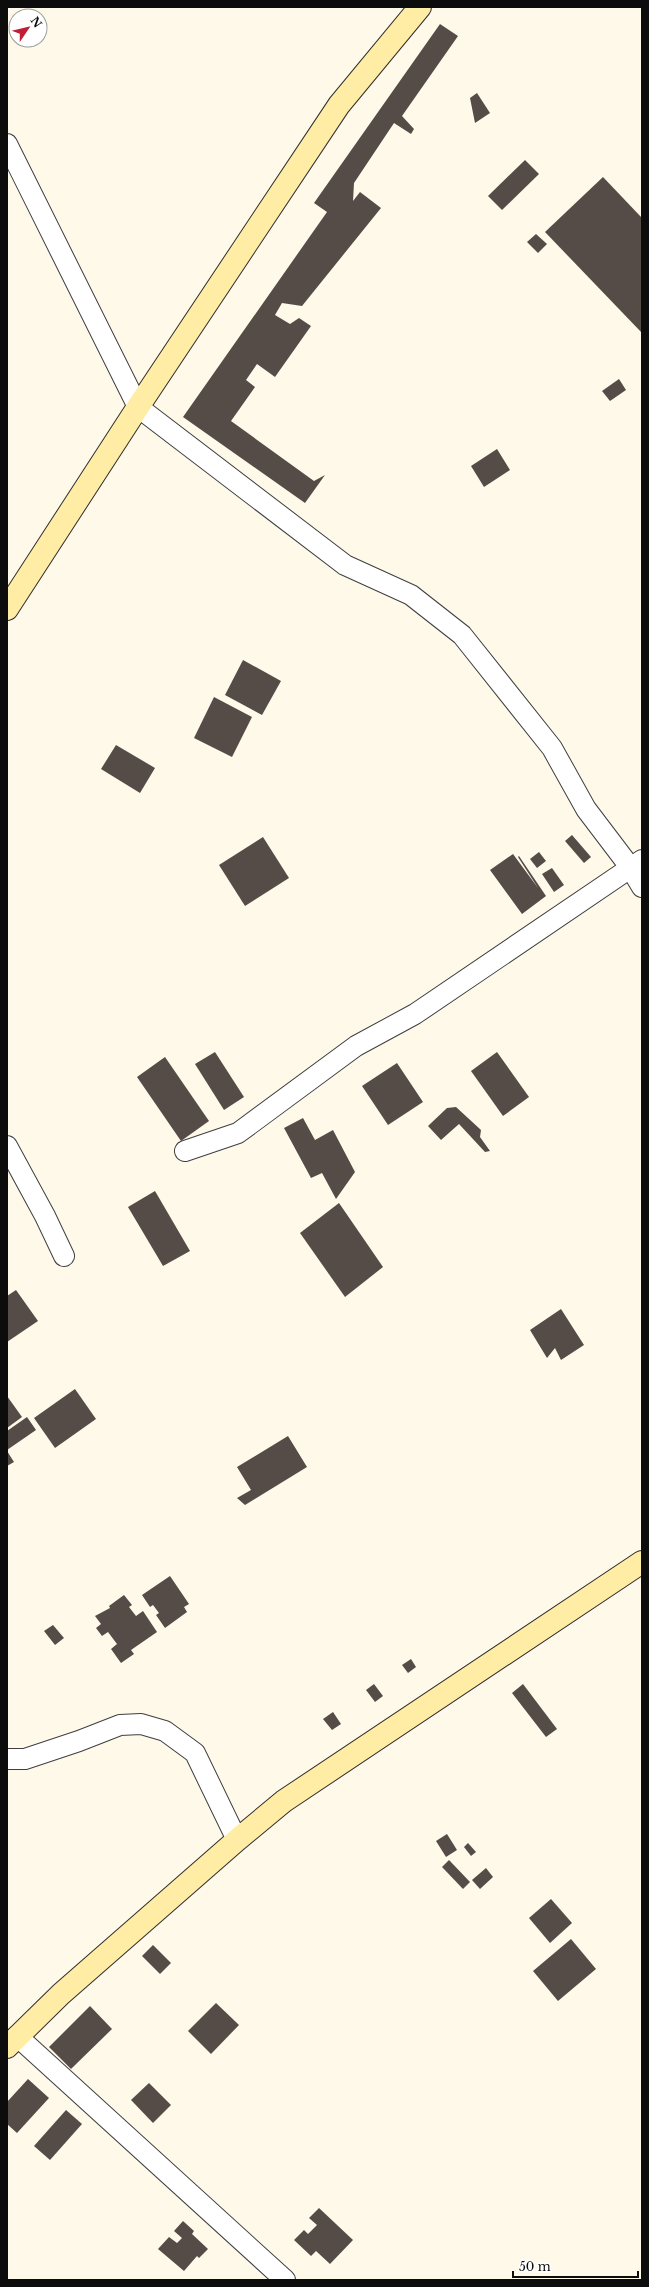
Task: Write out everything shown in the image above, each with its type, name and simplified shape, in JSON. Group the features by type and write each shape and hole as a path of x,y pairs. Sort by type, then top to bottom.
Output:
{"street":[{"path":"7,609 138,406 339,105 420,7"},
{"path":"7,144 138,406 345,565 411,595 462,635 552,748 586,809 636,863 642,887"},
{"path":"186,1151 238,1133 356,1046 415,1014 636,863"},
{"path":"7,1146 45,1216 64,1256"},
{"path":"284,2280 12,2042 61,1994 237,1840 284,1801 642,1562"},
{"path":"7,1759 25,1759 79,1741 120,1725 141,1724 165,1731 195,1753 237,1840"}],"building":[{"path":"440,24 458,36 402,116 414,129 411,134 394,123 354,183 353,201 360,192 381,208 302,306 282,303 275,315 290,324 299,318 311,326 275,377 257,364 246,380 255,387 231,421 314,481 325,475 305,503 183,417 327,212 314,203"},
{"path":"477,93 490,113 475,123 470,98"},
{"path":"525,160 539,174 502,210 488,196"},
{"path":"603,177 642,218 642,333 545,232"},
{"path":"536,234 547,244 538,253 527,242"},
{"path":"619,379 626,390 610,401 602,391"},
{"path":"497,449 510,470 484,487 471,466"},
{"path":"243,660 281,681 262,715 225,695"},
{"path":"214,697 252,717 232,757 194,738"},
{"path":"116,745 155,768 140,793 101,769"},
{"path":"572,835 591,857 584,863 565,841"},
{"path":"263,837 289,878 245,906 219,865"},
{"path":"539,852 546,861 537,868 530,859"},
{"path":"513,854 538,888 518,857 519,856 546,896 522,914 490,870"},
{"path":"552,868 564,885 554,892 542,874"},
{"path":"215,1052 244,1097 224,1110 195,1064"},
{"path":"497,1052 529,1097 503,1116 471,1071"},
{"path":"165,1057 209,1121 181,1141 137,1077"},
{"path":"397,1063 423,1102 388,1125 362,1086"},
{"path":"456,1107 481,1130 480,1137 490,1151 485,1152 459,1124 441,1140 428,1126 447,1108"},
{"path":"303,1118 315,1140 333,1130 355,1172 336,1199 322,1173 311,1178 284,1128"},
{"path":"155,1191 190,1251 163,1266 128,1207"},
{"path":"339,1203 383,1267 345,1297 300,1233"},
{"path":"16,1290 38,1321 7,1342 7,1296"},
{"path":"561,1309 584,1345 561,1360 555,1348 547,1358 530,1330"},
{"path":"75,1389 96,1419 55,1448 34,1418"},
{"path":"7,1396 22,1417 7,1428"},
{"path":"27,1417 36,1430 7,1450 7,1431"},
{"path":"288,1436 307,1467 245,1505 237,1498 251,1490 237,1467"},
{"path":"7,1451 14,1462 7,1466"},
{"path":"170,1576 189,1604 184,1607 187,1612 165,1628 156,1615 159,1613 153,1605 150,1607 142,1595"},
{"path":"124,1595 132,1605 129,1607 136,1616 143,1611 157,1632 131,1650 134,1654 121,1663 111,1649 117,1644 108,1632 102,1636 96,1628 101,1624 95,1616 110,1608 109,1606"},
{"path":"53,1625 64,1638 55,1645 44,1631"},
{"path":"411,1659 416,1667 408,1673 402,1665"},
{"path":"374,1684 383,1696 375,1702 366,1690"},
{"path":"523,1684 557,1729 546,1737 512,1693"},
{"path":"333,1712 341,1724 332,1730 323,1719"},
{"path":"447,1834 457,1850 446,1857 436,1841"},
{"path":"468,1843 476,1852 471,1856 464,1847"},
{"path":"449,1860 470,1882 463,1889 442,1867"},
{"path":"486,1868 493,1877 480,1889 472,1880"},
{"path":"551,1899 572,1923 550,1943 529,1918"},
{"path":"571,1939 596,1969 558,2001 533,1971"},
{"path":"153,1945 171,1963 160,1974 142,1956"},
{"path":"216,2003 239,2025 211,2054 188,2031"},
{"path":"90,2006 112,2029 71,2069 49,2047"},
{"path":"28,2079 49,2098 17,2133 7,2124 7,2102"},
{"path":"149,2083 171,2105 153,2123 131,2100"},
{"path":"66,2110 82,2124 50,2160 34,2146"},
{"path":"319,2208 353,2240 330,2264 316,2251 311,2256 294,2240 304,2230 308,2234 317,2225 309,2218"},
{"path":"183,2221 194,2231 192,2234 208,2249 199,2258 197,2256 184,2271 158,2249 169,2237 177,2243 182,2238 174,2231"}]}
